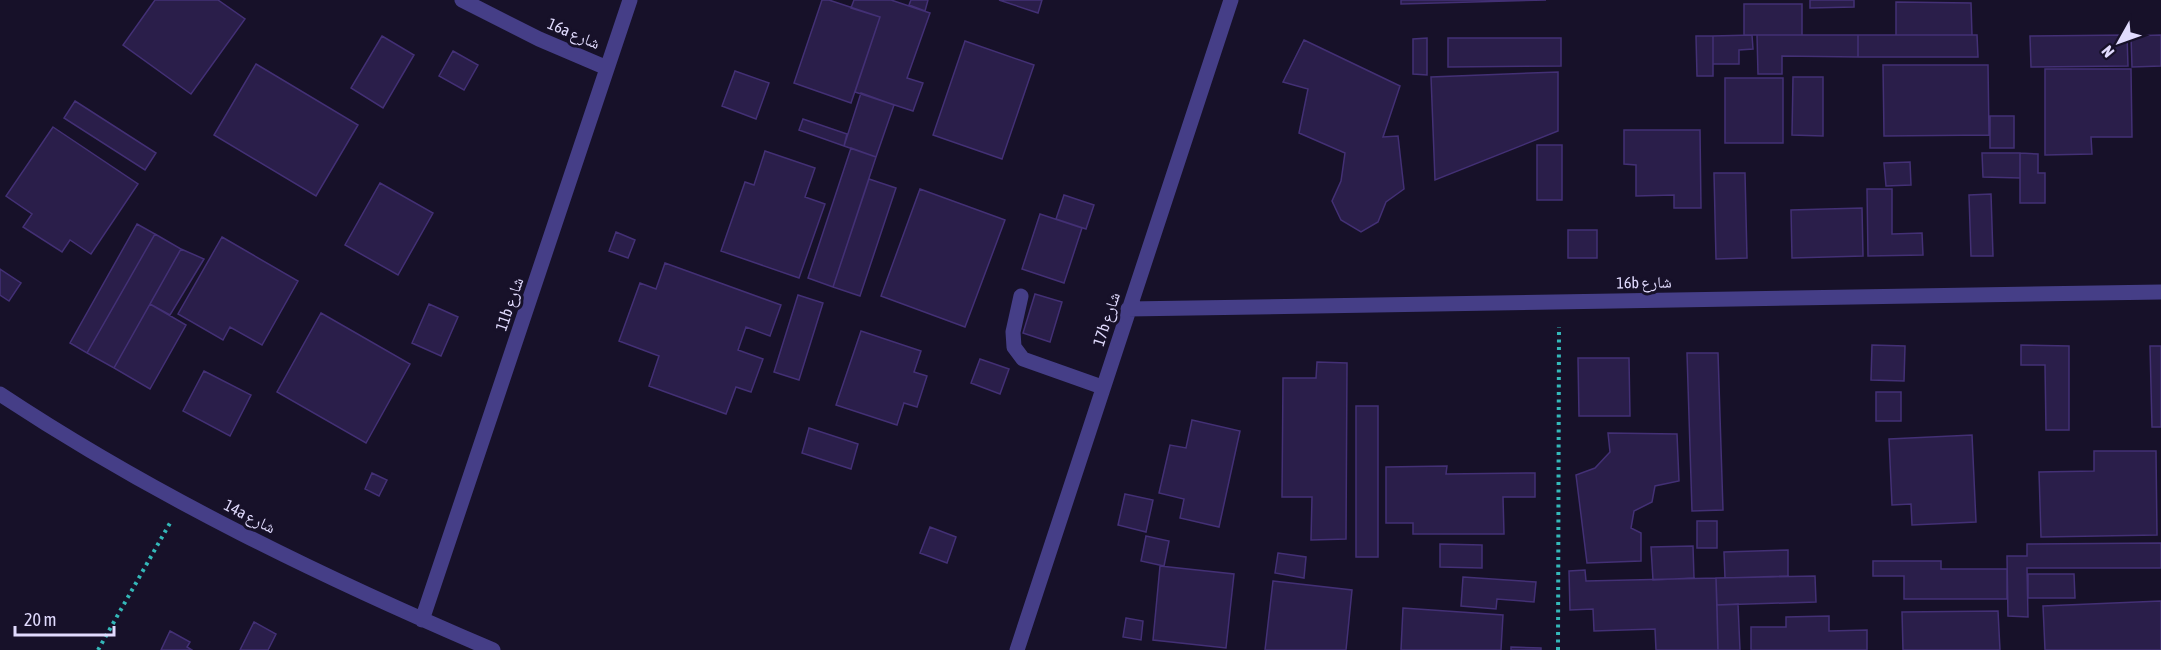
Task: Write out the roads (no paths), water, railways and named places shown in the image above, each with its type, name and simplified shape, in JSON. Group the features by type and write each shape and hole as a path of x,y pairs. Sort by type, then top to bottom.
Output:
{"street":[{"name":"16a شارع","path":"462,0 539,39 607,68"},
{"name":"11b شارع","path":"422,620 630,0"},
{"name":"17b شارع","path":"1017,650 1231,0"},
{"name":"16b شارع","path":"1128,309 2161,292"},
{"path":"1021,296 1013,332 1014,347 1023,359 1102,387"},
{"name":"14a شارع","path":"0,394 98,454 182,501 422,620 493,650"}]}
